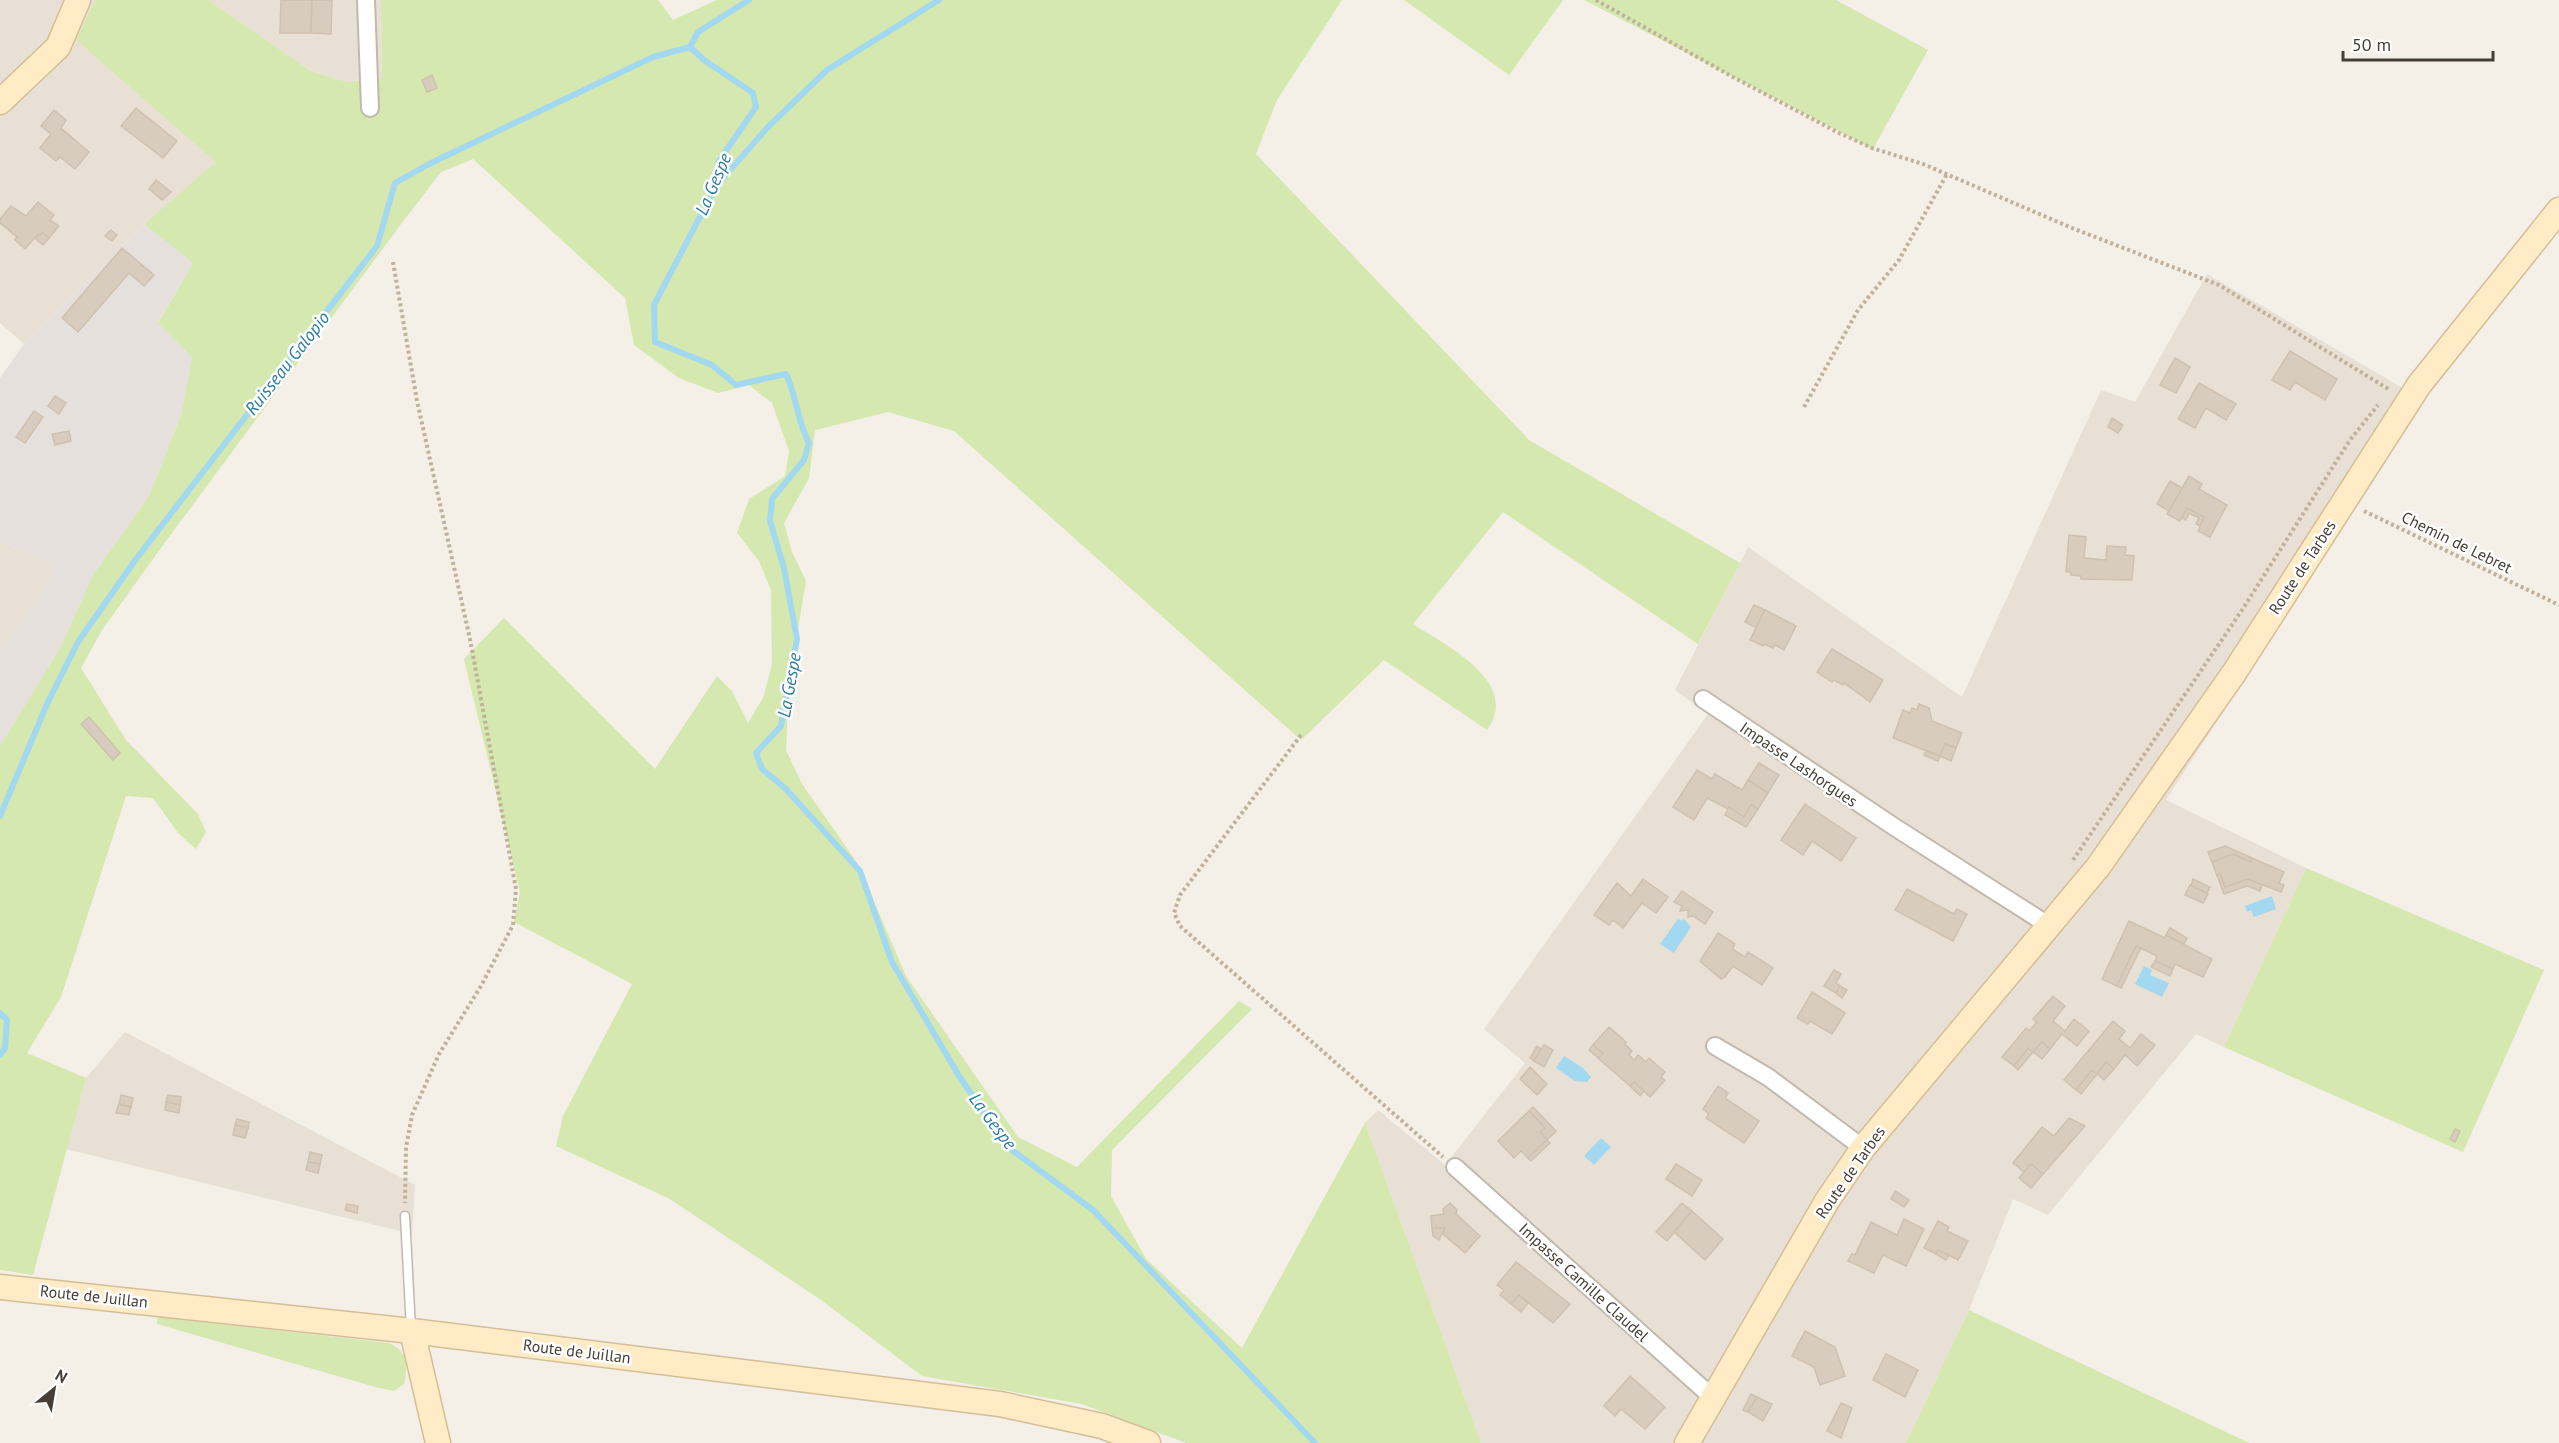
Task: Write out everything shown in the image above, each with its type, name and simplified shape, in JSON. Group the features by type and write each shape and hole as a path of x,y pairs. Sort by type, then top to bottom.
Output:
{"street":[{"path":"0,102 58,47 78,0"},
{"path":"366,0 370,108"},
{"name":"Route de Tarbes","path":"1687,1443 1827,1201 1863,1148 2097,867 2234,673 2344,501 2398,391 2559,210"},
{"name":"Impasse Lashorgues","path":"1703,699 1896,828 2048,925"},
{"path":"1715,1046 1768,1077 1863,1148"},
{"name":"Impasse Camille Claudel","path":"1455,1167 1712,1397"},
{"name":"Route de Juillan","path":"0,1287 412,1331 1000,1404 1102,1426 1148,1443"},
{"path":"412,1331 438,1443"}],"lane":[{"path":"405,1216 412,1331"}],"path":[{"path":"1596,0 1805,117 1872,148 1947,174 2072,228 2218,285 2398,391 2350,440 2241,610 2066,870"},
{"path":"1804,407 1858,310 1899,260 1947,174"},
{"path":"393,262 417,401 470,639 516,889 513,925 481,986 439,1054 412,1115 406,1147 405,1216"},
{"name":"Chemin de Lebret","path":"2344,501 2559,604"},
{"path":"1301,735 1180,895 1174,913 1180,926 1455,1167"}],"shaded area":[{"path":"0,0 95,0 76,40 217,162 144,224 24,344 0,323"},
{"path":"208,0 381,0 382,78 345,82 311,71"},
{"path":"144,224 193,263 158,322 192,357 181,415 149,496 93,575 60,648 0,746 0,654 54,574 49,562 0,541 0,378 24,344"},
{"path":"2207,274 2425,401 2166,800 2306,868 2224,1047 2196,1034 2048,1215 2013,1199 1969,1310 1906,1443 1481,1443 1365,1123 1378,1110 1445,1165 1525,1063 1484,1029 1708,714 1675,690 1748,547 1962,697 2101,390 2135,402"},
{"path":"0,541 49,562 54,574 0,654"},
{"path":"125,1032 415,1185 412,1234 66,1149 86,1078"}],"green space":[{"path":"95,0 208,0 311,71 346,82 382,78 381,0 658,0 673,20 717,0 1342,0 1277,100 1256,154 1529,440 1740,563 1698,644 1503,512 1413,624 1460,654 1487,681 1495,696 1495,713 1487,730 1384,660 1301,740 954,431 888,412 815,430 809,478 784,523 792,552 806,581 789,682 786,750 802,784 858,864 906,976 1018,1137 1077,1167 1239,1001 1252,1009 1112,1150 1111,1196 1146,1259 1242,1348 1365,1123 1481,1443 1186,1443 1082,1404 922,1376 821,1300 670,1199 556,1146 563,1116 632,984 514,922 520,892 464,659 504,618 655,769 717,676 732,691 748,723 763,698 772,665 771,590 759,561 737,533 749,499 785,476 789,451 772,403 749,385 718,393 679,378 634,345 625,298 473,159 441,172 404,220 163,545 102,630 81,668 126,740 198,814 206,832 196,849 178,833 153,798 126,796 61,997 27,1053 86,1078 33,1275 0,1270 0,746 60,648 93,575 149,496 181,415 192,357 158,323 193,263 144,224 216,162 76,40"},
{"path":"1404,0 1563,0 1509,75"},
{"path":"1584,0 1836,0 1928,50 1873,149"},
{"path":"2306,868 2544,970 2463,1152 2224,1047"},
{"path":"1969,1310 2249,1443 1906,1443"},
{"path":"158,1317 389,1343 404,1355 406,1360 404,1384 394,1391 379,1388 157,1324"}],"water":[{"path":"2272,896 2276,909 2254,917 2251,910 2247,912 2245,906"},
{"path":"1683,918 1691,927 1674,953 1660,944 1678,919 1682,921"},
{"path":"2144,966 2152,970 2150,975 2169,983 2162,997 2135,984"},
{"path":"1564,1056 1583,1068 1591,1077 1587,1082 1575,1081 1556,1068"},
{"path":"1601,1138 1611,1147 1594,1165 1584,1156"}],"building":[{"path":"281,0 312,0 311,33 280,33"},
{"path":"312,0 332,0 331,34 311,33"},
{"path":"432,75 437,88 427,92 422,80"},
{"path":"136,108 177,141 163,158 121,126"},
{"path":"54,110 66,120 61,128 89,152 75,169 60,157 56,161 40,148 51,134 41,126"},
{"path":"156,180 171,192 162,200 149,189"},
{"path":"38,202 54,215 50,220 59,226 49,238 43,233 38,234 25,249 15,240 17,237 0,223 0,219 11,206 26,216"},
{"path":"111,230 117,235 112,241 105,236"},
{"path":"43,233 49,238 43,245 35,238"},
{"path":"122,248 154,275 144,286 129,273 78,332 62,318"},
{"path":"2290,351 2337,379 2325,400 2295,382 2290,390 2272,380"},
{"path":"2175,358 2190,367 2176,393 2160,385"},
{"path":"2199,383 2236,404 2226,420 2206,408 2195,428 2178,419"},
{"path":"55,396 66,403 59,414 48,406"},
{"path":"34,411 43,417 25,443 16,437"},
{"path":"2112,418 2123,425 2118,433 2108,427"},
{"path":"69,431 71,441 55,445 52,434"},
{"path":"2189,476 2202,484 2199,489 2227,505 2210,537 2198,531 2204,517 2187,508 2180,521 2167,514"},
{"path":"2170,481 2182,488 2169,511 2157,504"},
{"path":"2187,508 2204,517 2200,526 2196,524 2199,518 2189,513 2186,520 2182,518"},
{"path":"2069,535 2086,537 2084,558 2106,560 2107,546 2126,547 2125,555 2134,556 2132,580 2081,579 2081,576 2066,572"},
{"path":"1754,605 1765,610 1756,628 1745,622"},
{"path":"1765,610 1796,626 1784,650 1775,645 1773,648 1764,644 1763,646 1750,640"},
{"path":"1832,649 1883,680 1870,702 1844,683 1843,685 1834,680 1832,682 1817,672"},
{"path":"1919,704 1929,708 1932,721 1962,733 1956,748 1945,744 1940,756 1893,738 1903,710 1910,713 1912,708 1917,710"},
{"path":"89,717 120,753 113,760 81,724"},
{"path":"1945,744 1956,748 1951,761 1940,756"},
{"path":"1926,751 1940,756 1938,761 1924,755"},
{"path":"1759,763 1779,775 1768,793 1748,780"},
{"path":"1697,770 1712,779 1715,774 1742,790 1748,780 1768,793 1758,809 1751,805 1744,817 1707,798 1694,820 1673,807"},
{"path":"1805,804 1856,838 1841,861 1812,841 1803,855 1781,840"},
{"path":"1751,805 1758,809 1746,827 1725,815 1729,807 1744,817"},
{"path":"2225,846 2252,858 2251,862 2233,854 2212,862 2208,852"},
{"path":"2233,854 2251,862 2252,858 2284,872 2279,883 2284,885 2281,892 2248,879 2225,887 2220,874 2217,876 2212,862"},
{"path":"2220,874 2225,887 2248,879 2262,885 2260,891 2247,886 2224,894 2217,875"},
{"path":"1643,879 1668,897 1656,913 1642,903 1623,928 1613,920 1609,925 1594,915 1617,883 1631,896"},
{"path":"2193,879 2210,887 2207,893 2191,886"},
{"path":"2190,885 2208,894 2203,903 2185,895"},
{"path":"1907,889 1954,914 1957,909 1967,914 1953,941 1895,910"},
{"path":"1682,891 1713,912 1705,924 1693,916 1688,917 1688,910 1680,911 1682,906 1674,902"},
{"path":"2129,921 2165,938 2166,935 2212,959 2203,977 2175,964 2173,969 2155,961 2157,956 2136,946 2117,986 2102,979"},
{"path":"2170,928 2187,938 2184,944 2166,935"},
{"path":"1718,933 1735,944 1732,949 1745,957 1748,952 1773,968 1762,985 1733,966 1721,979 1700,961"},
{"path":"2136,946 2141,948 2121,988 2117,986"},
{"path":"2155,961 2173,969 2170,976 2151,967"},
{"path":"1834,970 1841,974 1836,983 1840,986 1836,993 1824,986"},
{"path":"1840,986 1847,990 1842,998 1836,993"},
{"path":"1812,992 1845,1013 1832,1034 1810,1021 1808,1024 1797,1018"},
{"path":"2053,996 2065,1006 2053,1021 2065,1031 2074,1019 2089,1031 2077,1046 2062,1034 2050,1049 2042,1042 2033,1052 2028,1048 2014,1066 2002,1057 2026,1028 2029,1031 2037,1022 2033,1019"},
{"path":"2113,1021 2125,1031 2119,1039 2130,1048 2141,1034 2155,1045 2137,1066 2125,1055 2114,1069 2106,1062 2097,1074 2092,1070 2076,1090 2064,1080"},
{"path":"1609,1027 1626,1042 1625,1044 1632,1051 1629,1055 1634,1060 1638,1055 1646,1062 1649,1058 1665,1072 1661,1077 1665,1080 1650,1097 1634,1082 1630,1086 1598,1058 1603,1054 1593,1045"},
{"path":"2042,1042 2050,1049 2042,1059 2033,1052"},
{"path":"1544,1045 1553,1050 1544,1067 1534,1061"},
{"path":"1593,1045 1603,1054 1598,1058 1589,1050"},
{"path":"1537,1046 1541,1049 1534,1061 1530,1058"},
{"path":"2028,1048 2033,1052 2018,1070 2014,1066"},
{"path":"2106,1062 2114,1069 2104,1080 2097,1074"},
{"path":"1530,1067 1547,1084 1537,1095 1520,1079"},
{"path":"2092,1070 2097,1074 2081,1094 2076,1090"},
{"path":"1634,1082 1644,1091 1640,1096 1630,1086"},
{"path":"1718,1086 1728,1093 1725,1098 1759,1121 1744,1143 1706,1118 1709,1114 1703,1109"},
{"path":"121,1095 133,1098 131,1107 119,1104"},
{"path":"168,1095 181,1097 180,1105 166,1102"},
{"path":"166,1102 180,1105 179,1113 165,1110"},
{"path":"119,1104 131,1107 129,1115 116,1113"},
{"path":"1533,1107 1556,1131 1547,1140 1540,1132 1545,1128 1529,1111"},
{"path":"1529,1111 1545,1128 1540,1132 1547,1140 1528,1158 1521,1151 1514,1158 1498,1141"},
{"path":"2069,1118 2085,1126 2043,1174 2031,1164 2024,1172 2013,1163 2042,1127 2054,1136"},
{"path":"237,1119 249,1122 248,1128 235,1125"},
{"path":"235,1125 248,1128 245,1138 233,1135"},
{"path":"2455,1129 2460,1131 2455,1142 2450,1139"},
{"path":"1547,1140 1550,1143 1531,1161 1528,1158"},
{"path":"310,1152 322,1155 320,1164 308,1162"},
{"path":"308,1162 320,1164 318,1173 306,1170"},
{"path":"1676,1164 1702,1180 1692,1196 1666,1179"},
{"path":"2031,1164 2043,1174 2031,1188 2019,1178"},
{"path":"1895,1191 1909,1200 1904,1207 1891,1199"},
{"path":"1450,1203 1457,1210 1456,1214 1480,1236 1465,1253 1443,1234 1445,1228 1432,1228 1431,1216 1444,1214 1443,1209"},
{"path":"1682,1203 1692,1211 1667,1241 1656,1232"},
{"path":"347,1204 358,1206 357,1213 345,1210"},
{"path":"1692,1211 1723,1239 1705,1260 1674,1232"},
{"path":"1904,1219 1924,1229 1906,1266 1883,1255 1874,1273 1848,1261 1852,1254 1855,1255 1871,1222 1897,1235"},
{"path":"1938,1221 1949,1227 1947,1231 1968,1241 1958,1260 1938,1250 1936,1254 1924,1248"},
{"path":"1432,1228 1445,1228 1439,1240 1433,1236"},
{"path":"1938,1250 1949,1255 1946,1260 1936,1254"},
{"path":"1516,1262 1570,1304 1553,1323 1519,1295 1511,1304 1500,1295 1504,1290 1497,1285"},
{"path":"1519,1295 1528,1303 1521,1312 1511,1304"},
{"path":"1805,1331 1835,1347 1845,1376 1820,1385 1814,1367 1792,1356"},
{"path":"1886,1354 1918,1370 1905,1397 1873,1380"},
{"path":"1630,1376 1665,1407 1645,1429 1621,1409 1615,1416 1604,1406"},
{"path":"1751,1394 1757,1397 1748,1412 1743,1410"},
{"path":"1757,1397 1772,1404 1763,1421 1748,1412"},
{"path":"1841,1403 1852,1408 1841,1438 1827,1431"}],"waterway":[{"name":"La Gespe","path":"749,0 698,32 690,47 704,60 753,93 756,107 719,161 716,186 654,305 655,342 712,365 736,385 786,374 809,443 804,460 772,499 770,521 784,568 797,639 781,726 756,753 762,769 785,788 860,871 892,962 959,1076 1008,1147 1093,1210 1315,1443"},
{"path":"717,185 768,127 827,70 939,0"},
{"name":"Ruisseau Galopio","path":"0,816 47,704 78,642 136,559 377,246 395,183 431,163 653,57 690,47"},
{"name":"Ruisseau Galopio","path":"0,1013 7,1020 5,1048 0,1055"}]}
